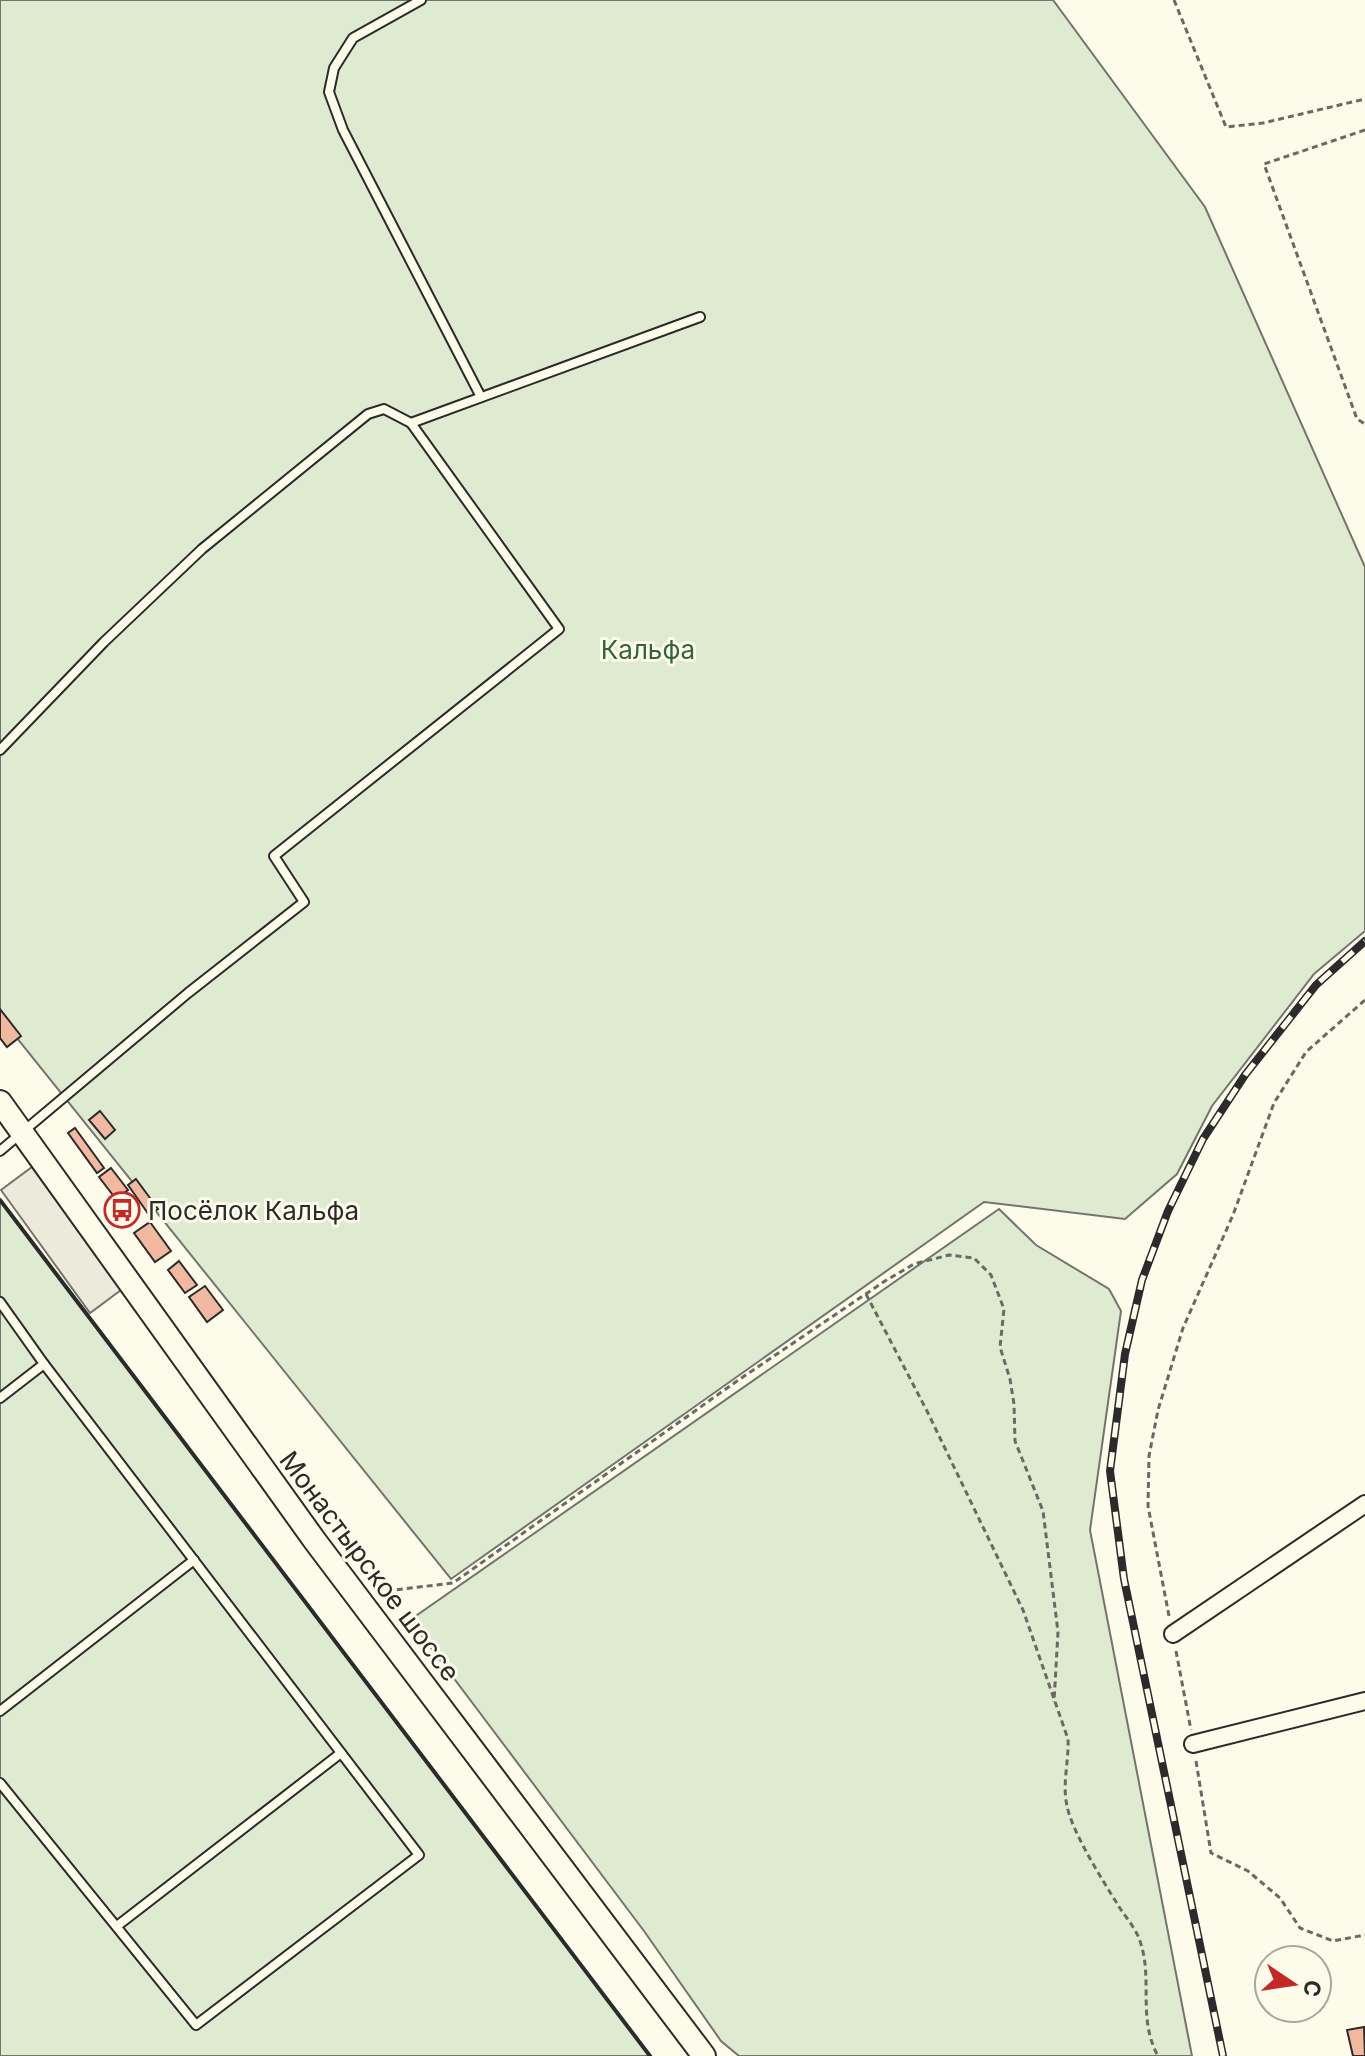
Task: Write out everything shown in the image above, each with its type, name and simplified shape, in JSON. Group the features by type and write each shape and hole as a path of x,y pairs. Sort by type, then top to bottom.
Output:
{"main road":[{"name":"Монастырское шоссе","path":"0,1102 356,1595 704,2056"}],"street":[{"path":"1173,1634 1365,1504"},
{"path":"1193,1744 1365,1701"}],"lane":[{"path":"421,0 353,38 334,68 329,92 343,130 481,397"},
{"path":"411,423 700,317"},
{"path":"0,750 104,642 202,549 368,414 384,409 411,423 559,629 274,856 304,902 0,1151"},
{"path":"0,1302 419,1855 196,2025 0,1783"},
{"path":"0,1398 44,1364"},
{"path":"0,1711 194,1560"},
{"path":"117,1926 341,1753"}],"path":[{"path":"1174,0 1226,127 1263,123 1365,99"},
{"path":"1365,130 1264,164 1357,419 1365,424"},
{"path":"1365,1000 1306,1052 1274,1103 1233,1215 1183,1328 1158,1410 1149,1456 1148,1506 1211,1853 1248,1871 1280,1898 1300,1928 1333,1941 1365,1935"},
{"path":"356,1595 453,1583 737,1381 914,1264 949,1255 974,1258 991,1275 1004,1309 1000,1347 1014,1404 1015,1441 1043,1511 1058,1632 1054,1702"},
{"path":"866,1294 927,1411 1023,1610 1068,1739 1069,1759 1063,1779 1067,1809 1117,1904 1138,1936 1147,1973 1144,2003 1147,2029 1158,2056"}],"green space":[{"name":"Кальфа","path":"0,0 1053,0 1205,207 1365,567 1365,931 1314,974 1212,1106 1177,1174 1125,1219 984,1202 451,1579 0,1017"},
{"path":"0,1200 650,2056 0,2056"},
{"path":"999,1209 1036,1245 1109,1289 1121,1311 1090,1530 1192,2056 739,2056 721,2041 644,1931 410,1620"}],"shaded area":[{"path":"32,1167 121,1290 90,1313 1,1190"}],"building":[{"path":"0,1009 21,1036 7,1047 0,1038"},
{"path":"100,1111 115,1130 105,1139 89,1120"},
{"path":"75,1128 104,1168 97,1173 68,1133"},
{"path":"111,1168 128,1190 116,1199 99,1177"},
{"path":"136,1179 158,1209 149,1215 128,1185"},
{"path":"129,1194 139,1206 127,1216 117,1204"},
{"path":"150,1222 171,1251 155,1262 134,1233"},
{"path":"179,1261 197,1285 185,1293 168,1270"},
{"path":"205,1286 223,1310 207,1322 189,1297"},
{"path":"1364,2027 1365,2056 1353,2056 1347,2030"}],"railway":[{"path":"1223,2056 1124,1579 1110,1471 1125,1354 1142,1280 1168,1211 1203,1139 1245,1075 1316,985 1365,941"}],"wall":[{"path":"0,1200 650,2056"}],"place":[{"name":"Посёлок Кальфа","path":"122,1210"}]}
